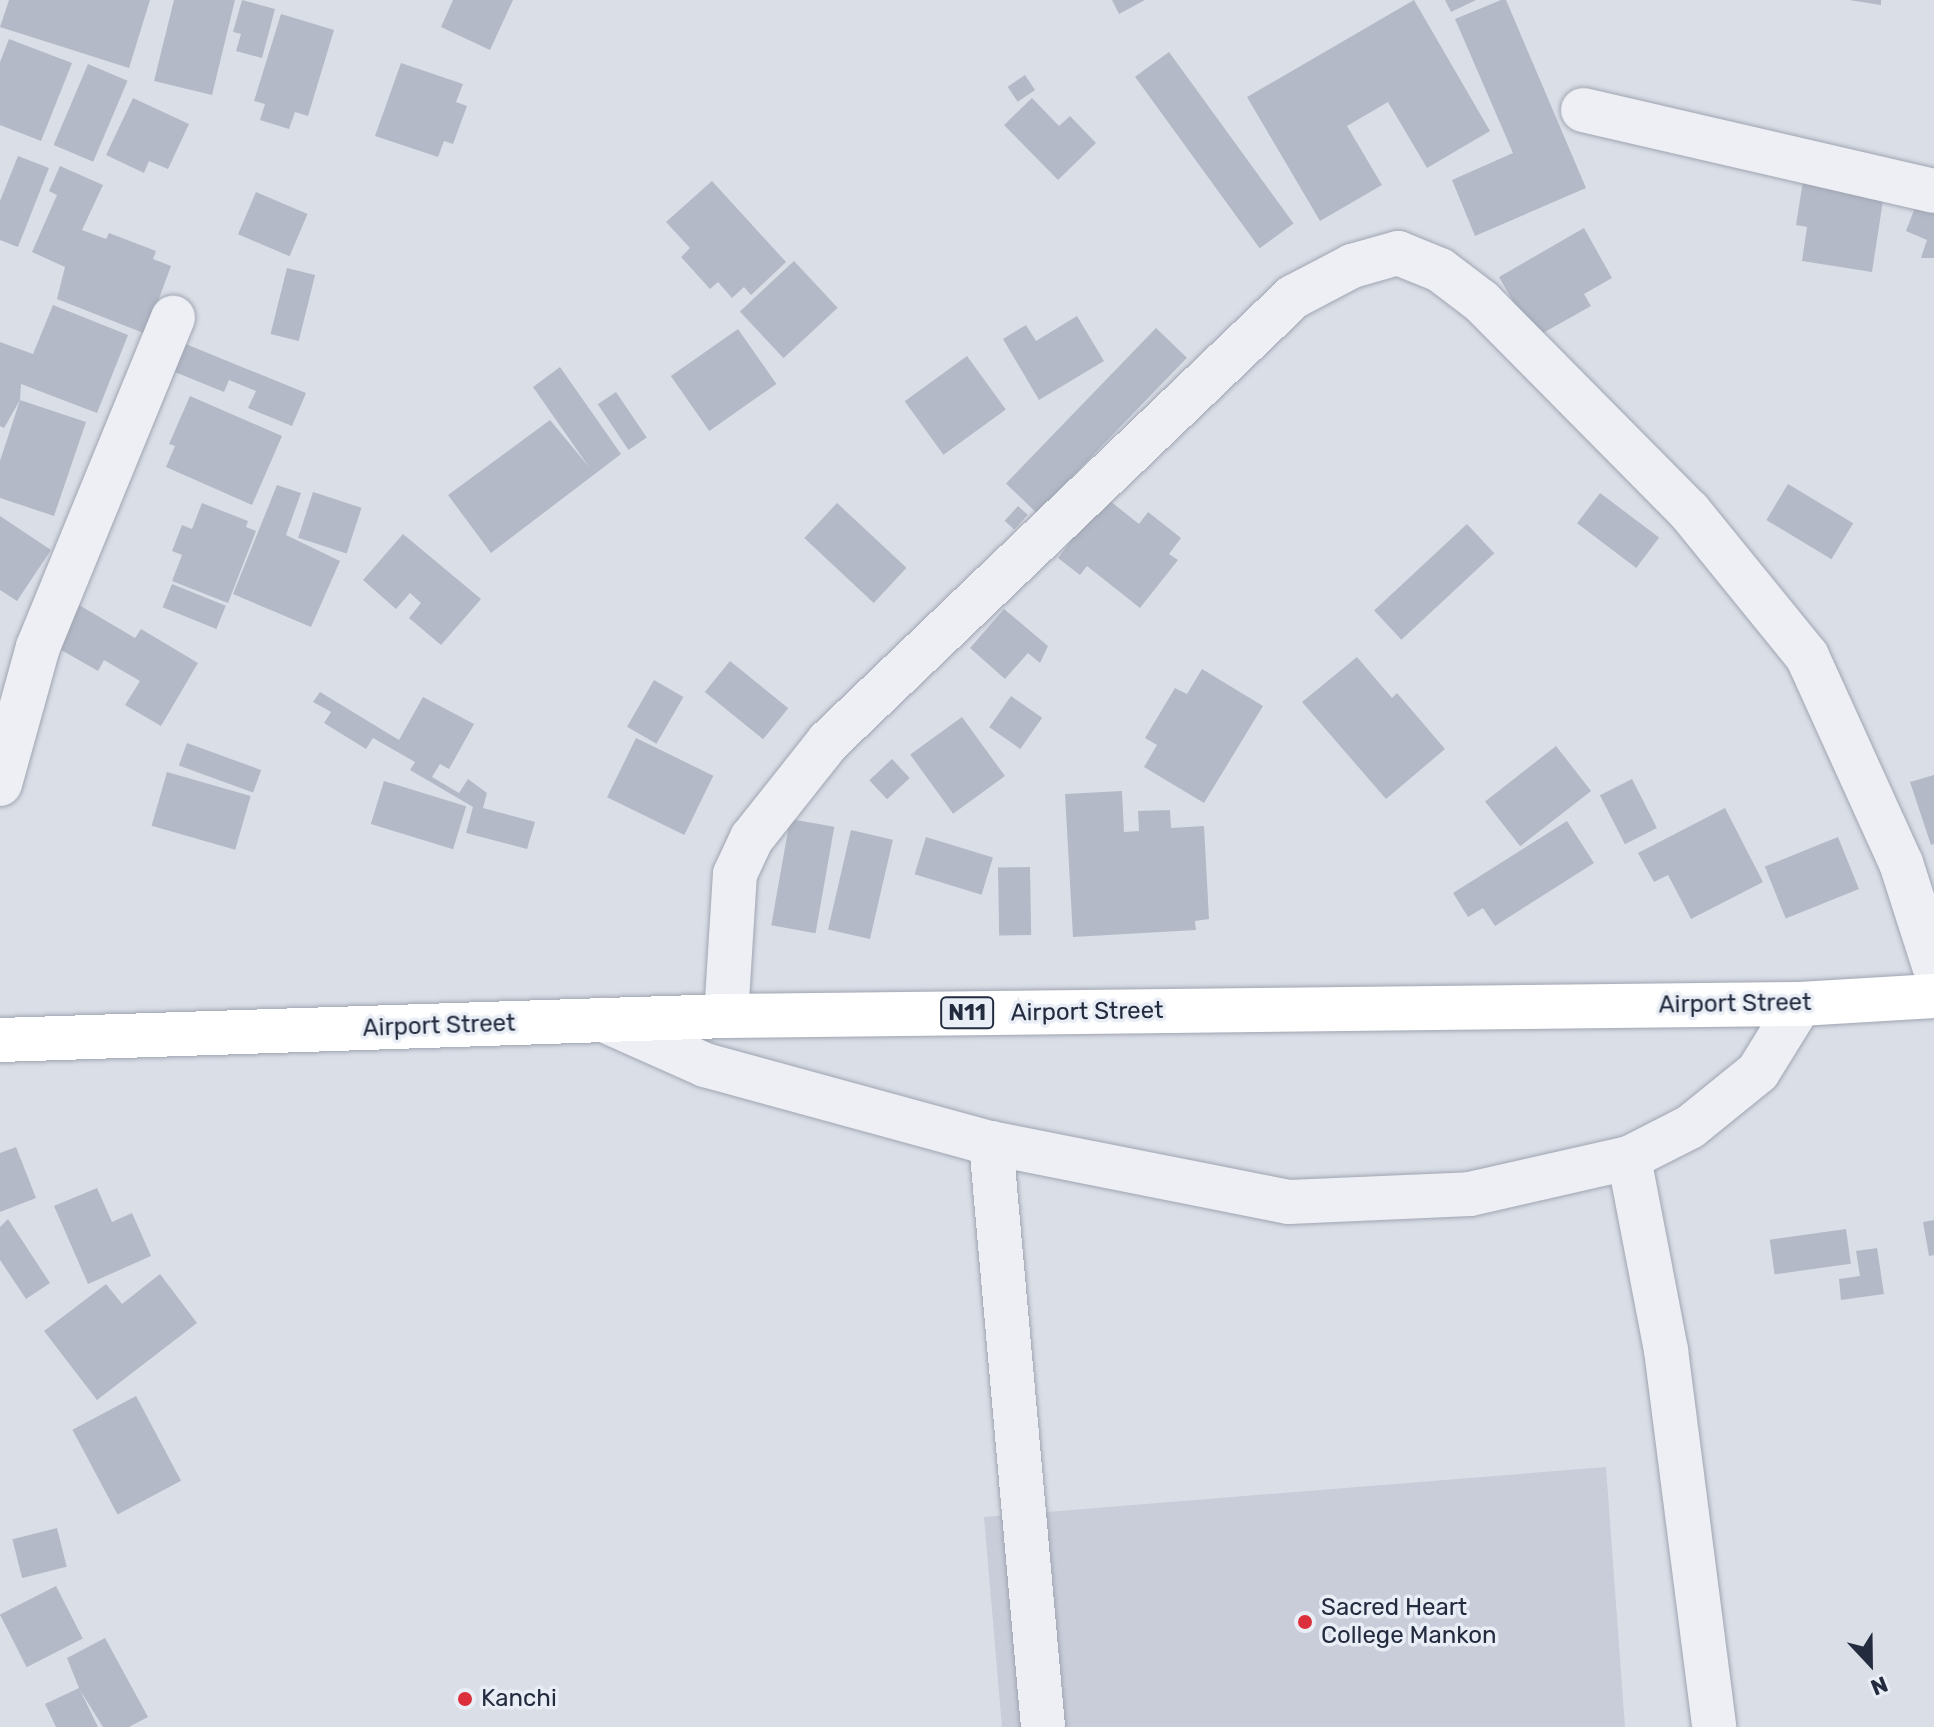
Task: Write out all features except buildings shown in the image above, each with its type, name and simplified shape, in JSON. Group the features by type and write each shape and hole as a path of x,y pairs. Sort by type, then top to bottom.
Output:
{"highway":[{"name":"Airport Street","path":"0,1040 726,1016 1800,1004 1934,996"}],"street":[{"path":"1583,110 1934,191"},
{"path":"726,1016 735,874 752,838 818,754 1293,297 1352,266 1398,253 1440,270 1482,302 1689,511 1807,656 1901,863 1934,966"},
{"path":"0,784 38,647 173,318"},
{"path":"604,1020 705,1065 991,1143 1289,1202 1470,1194 1629,1158 1690,1127 1758,1072 1800,1004"},
{"path":"991,1143 1043,1727"},
{"path":"1629,1158 1666,1350 1714,1727"}],"shaded area":[{"name":"Sacred Heart College Mankon","path":"1606,1467 1625,1727 1002,1727 984,1517"}],"place":[{"name":"Sacred Heart College Mankon","path":"1305,1622"},
{"name":"Kanchi","path":"465,1699"}]}
